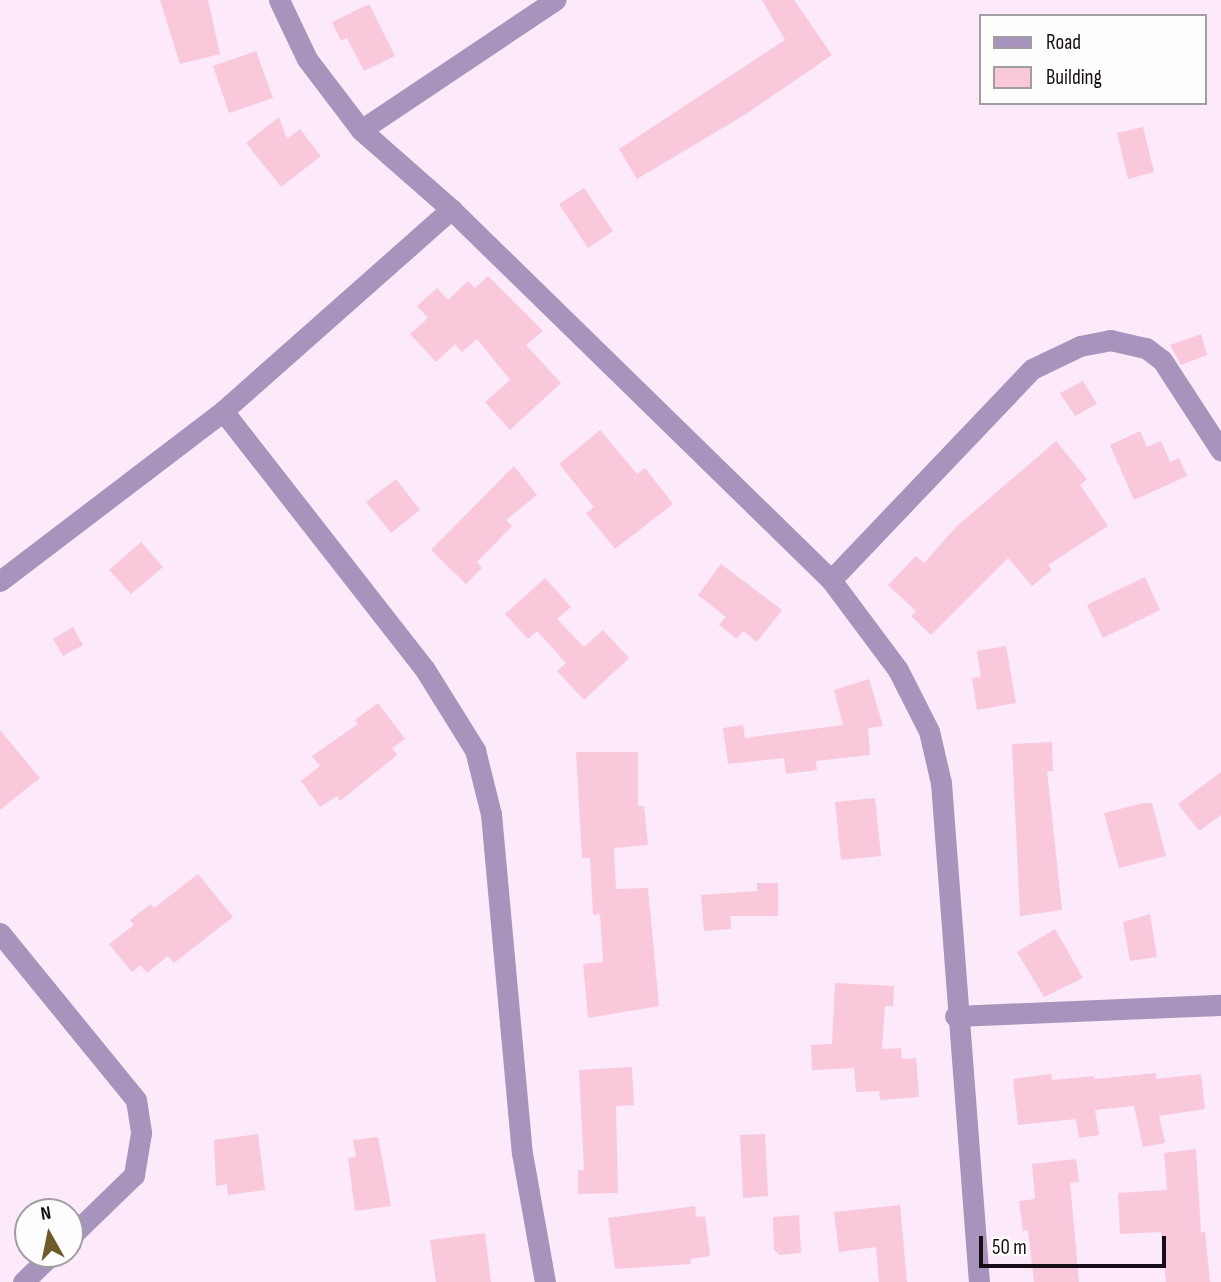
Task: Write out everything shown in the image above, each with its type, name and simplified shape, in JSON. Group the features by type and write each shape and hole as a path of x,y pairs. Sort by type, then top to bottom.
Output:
{"street":[{"path":"279,0 307,60 361,130 451,209 831,580 898,670 929,732 941,783 955,1016 979,1282"},
{"path":"361,130 555,0"},
{"path":"0,581 223,411 451,209"},
{"path":"831,580 1032,369 1080,346 1110,340 1146,348 1162,360 1221,451"},
{"path":"223,411 424,668 475,750 491,814 522,1153 545,1282"},
{"path":"0,933 136,1100 141,1133 134,1175 84,1223"},
{"path":"955,1016 1221,1005"},
{"path":"23,1282 38,1268"}],"building":[{"path":"160,0 208,0 220,54 180,64"},
{"path":"762,0 794,0 832,55 746,114 637,179 619,149 785,40"},
{"path":"369,4 395,56 364,71 347,38 341,41 332,22"},
{"path":"256,51 273,98 229,113 213,66"},
{"path":"279,117 287,139 300,129 321,156 281,187 246,143"},
{"path":"1143,127 1154,172 1128,179 1117,133"},
{"path":"584,188 613,231 588,248 559,204"},
{"path":"488,276 543,331 526,345 561,383 510,430 485,402 510,380 477,339 462,352 455,344 436,362 410,334 428,318 417,306 437,288 448,300 468,281 475,288"},
{"path":"1201,334 1207,355 1181,365 1170,345"},
{"path":"1083,381 1097,404 1075,416 1060,393"},
{"path":"600,430 637,474 645,468 673,504 615,549 586,513 594,507 559,464"},
{"path":"1140,431 1147,447 1161,441 1170,462 1179,458 1187,476 1134,500 1110,445"},
{"path":"1056,441 1087,479 1080,485 1108,526 1048,565 1052,570 1032,586 1008,558 931,635 911,616 916,611 888,585 916,556 924,563 956,527"},
{"path":"514,466 537,495 506,520 512,526 477,562 482,568 466,584 431,550"},
{"path":"396,479 420,510 391,533 366,502"},
{"path":"141,542 163,567 131,594 109,570"},
{"path":"721,564 782,610 757,642 743,631 737,639 719,625 726,617 698,595"},
{"path":"1145,577 1160,610 1103,638 1087,605"},
{"path":"545,578 571,607 557,619 584,647 603,630 629,658 584,700 557,671 566,663 537,631 528,639 505,614"},
{"path":"73,627 83,645 63,656 53,639"},
{"path":"1006,646 1016,703 977,710 972,678 981,677 977,651"},
{"path":"869,679 883,726 868,728 870,755 816,761 817,770 786,774 784,758 728,764 723,728 743,725 745,738 843,725 834,690"},
{"path":"378,703 405,739 392,748 397,755 340,801 337,796 320,807 301,781 320,766 312,756 358,724 355,720"},
{"path":"0,730 40,778 0,810"},
{"path":"1052,742 1053,771 1047,771 1062,910 1020,916 1012,744"},
{"path":"576,752 638,752 638,806 644,806 648,845 614,848 616,889 648,888 659,1006 588,1018 583,964 603,962 600,914 593,915 590,858 582,858"},
{"path":"1221,772 1221,815 1199,831 1178,804"},
{"path":"875,798 881,856 841,860 835,802"},
{"path":"1152,803 1166,856 1119,868 1104,813"},
{"path":"198,874 233,917 174,963 168,956 147,973 140,965 132,972 109,944 134,925 130,920 151,904 154,908"},
{"path":"757,883 778,883 778,916 730,916 731,929 704,931 701,895 757,891"},
{"path":"1150,914 1157,957 1130,961 1123,922"},
{"path":"1055,929 1083,978 1044,997 1017,952"},
{"path":"835,983 894,986 893,1006 885,1006 882,1049 901,1048 902,1059 916,1058 919,1097 880,1100 879,1091 856,1092 854,1068 812,1070 811,1045 832,1044"},
{"path":"632,1067 634,1105 616,1106 618,1193 578,1194 578,1170 584,1170 579,1070"},
{"path":"1156,1073 1156,1079 1201,1074 1205,1109 1159,1116 1165,1143 1143,1147 1134,1106 1095,1110 1099,1135 1079,1138 1076,1119 1018,1125 1013,1079 1051,1074 1052,1080 1094,1076 1095,1079"},
{"path":"258,1134 265,1190 228,1195 227,1184 216,1186 214,1140"},
{"path":"765,1134 768,1196 743,1198 740,1135"},
{"path":"378,1137 391,1206 355,1211 348,1158 356,1157 353,1140"},
{"path":"1196,1149 1201,1232 1205,1232 1210,1282 1166,1282 1161,1232 1120,1234 1118,1193 1167,1190 1164,1153"},
{"path":"1076,1159 1079,1182 1070,1183 1079,1282 1034,1282 1028,1230 1023,1231 1019,1201 1035,1199 1032,1164"},
{"path":"900,1205 907,1282 879,1282 876,1247 839,1252 834,1212"},
{"path":"695,1206 696,1217 705,1216 710,1256 690,1259 691,1264 615,1269 608,1218"},
{"path":"799,1215 801,1253 780,1255 774,1250 773,1217"},
{"path":"485,1233 491,1282 436,1282 430,1240"}]}
